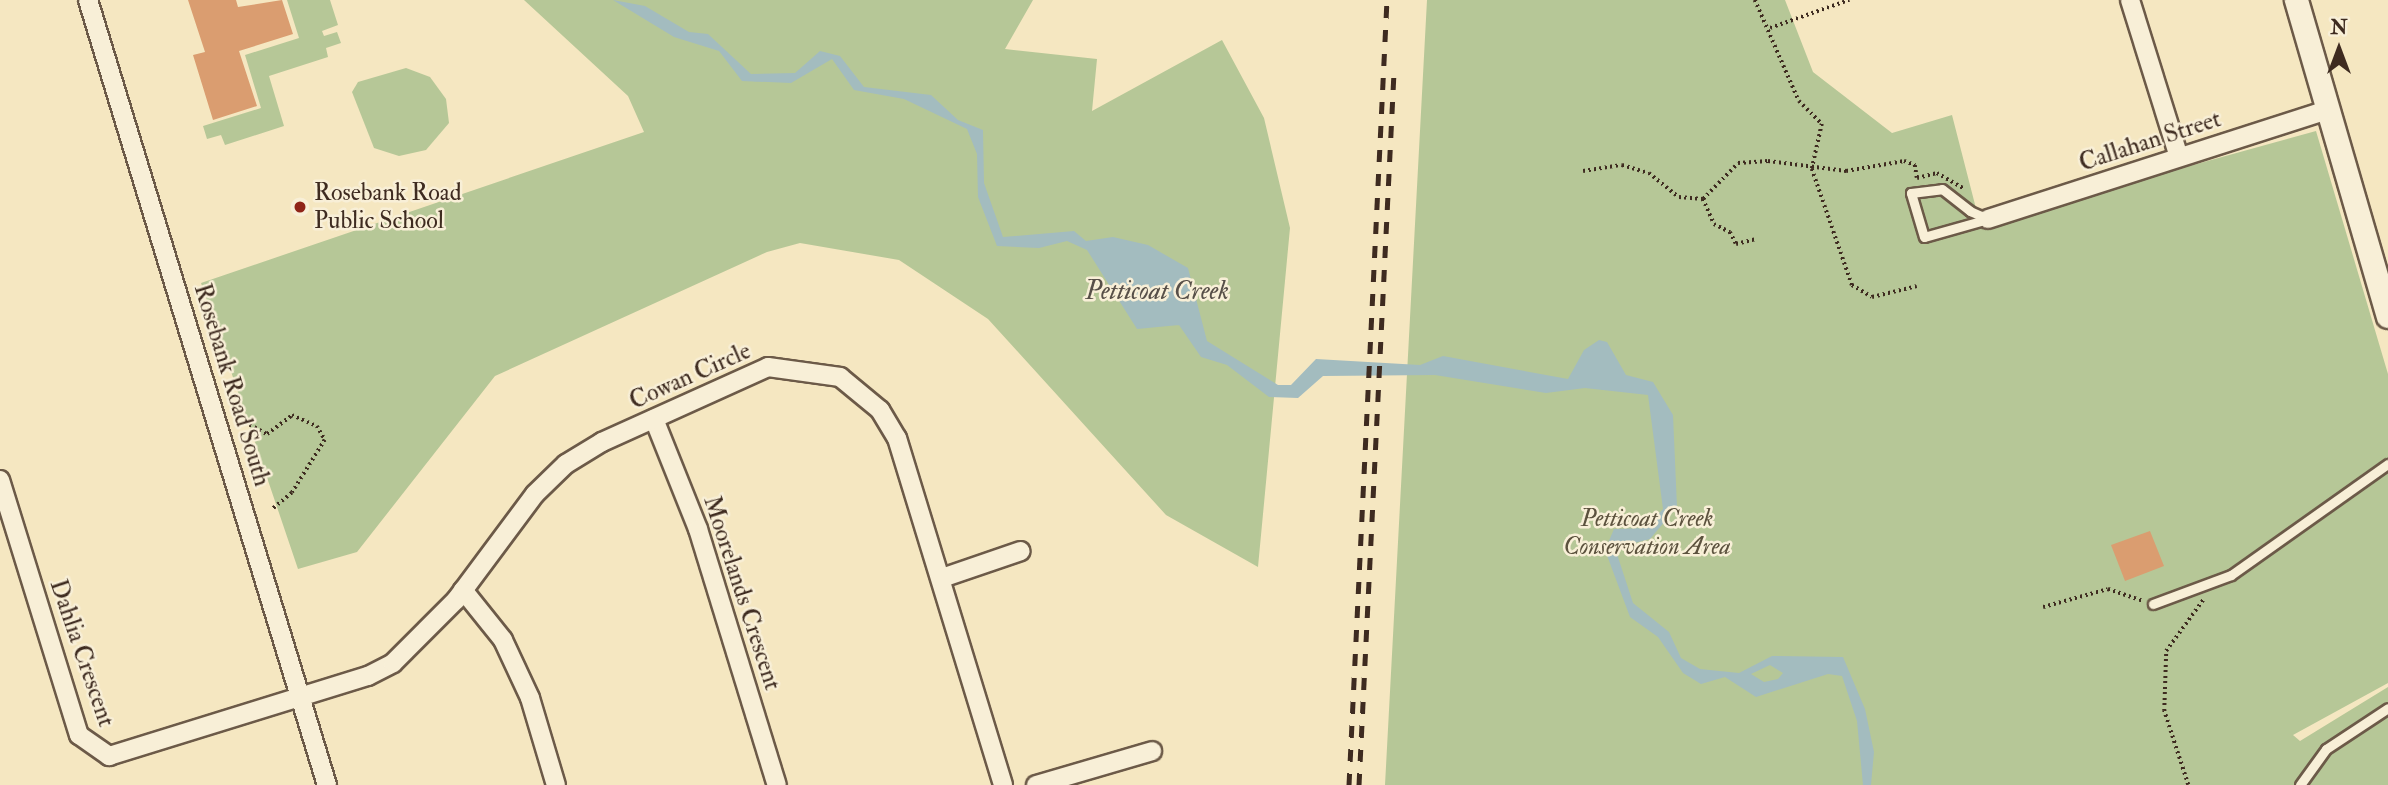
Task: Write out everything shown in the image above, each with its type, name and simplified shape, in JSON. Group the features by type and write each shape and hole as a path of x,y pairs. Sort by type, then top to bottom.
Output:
{"street":[{"name":"Rosebank Road South","path":"88,0 327,785"},
{"path":"2130,0 2179,157"},
{"path":"2296,0 2388,316"},
{"name":"Callahan Street","path":"1989,219 2327,110"},
{"name":"Cowan Circle","path":"302,696 393,663 463,590 566,464 654,419 768,367 840,377 880,410 897,438 942,578 1003,785"},
{"name":"Moorelands Crescent","path":"654,419 698,529 777,785"},
{"name":"Dahlia Crescent","path":"0,480 79,735 92,750 109,756 302,696"},
{"path":"942,578 1021,551"},
{"path":"463,590 503,640 530,698 556,785"},
{"path":"1037,785 1152,751"}],"lane":[{"path":"1942,189 1989,219 1924,237 1911,193 1942,189"},
{"path":"2153,604 2218,580 2388,464"},
{"path":"2300,785 2326,750 2388,708"}],"path":[{"path":"1755,0 1770,27 1799,101 1822,124 1812,169 1852,285 1872,298 1917,286"},
{"path":"1770,27 1849,0"},
{"path":"1703,199 1738,163 1768,161 1846,172 1904,162 1915,166 1917,178 1937,173 1969,192"},
{"path":"1583,171 1622,165 1648,173 1679,197 1703,199"},
{"path":"1703,199 1714,225 1730,232 1736,244 1756,239"},
{"path":"245,422 268,434 292,415 317,426 325,440 306,474 273,509"},
{"path":"2188,785 2164,711 2166,651 2218,580"},
{"path":"2043,607 2108,589 2153,604"}],"green space":[{"path":"287,0 330,0 338,25 322,31 324,36 337,32 341,43 326,48 328,57 269,76 284,126 225,145 221,135 207,139 203,126 261,108 245,55 299,38"},
{"path":"524,0 1033,0 1005,49 1097,59 1092,111 1222,40 1264,118 1290,228 1258,567 1166,515 988,319 899,260 800,243 767,252 495,376 357,552 298,569 201,283 644,132 628,96"},
{"name":"Petticoat Creek Conservation Area","path":"1427,0 1785,0 1813,72 1892,133 1952,115 1980,224 2316,131 2388,374 2388,683 2293,735 2300,741 2388,687 2388,785 1385,785"},
{"path":"406,68 430,77 446,99 449,123 426,150 399,156 374,148 352,92 358,82"}],"water":[{"name":"Petticoat Creek","path":"613,0 645,6 689,32 708,34 751,74 795,73 820,51 840,56 864,87 931,95 958,120 983,130 984,183 1003,237 1074,231 1086,241 1113,237 1148,245 1188,268 1207,341 1278,385 1291,385 1316,359 1420,365 1443,356 1568,379 1584,350 1599,340 1607,342 1626,375 1653,382 1673,415 1677,507 1650,539 1615,548 1633,603 1669,632 1681,658 1700,669 1739,673 1772,656 1843,657 1865,709 1874,752 1871,785 1863,785 1857,721 1842,676 1828,674 1756,697 1725,677 1701,684 1683,673 1658,637 1630,617 1605,550 1614,529 1646,528 1663,509 1648,395 1585,388 1546,393 1435,375 1323,376 1298,398 1269,397 1227,365 1201,357 1179,325 1137,329 1087,250 1067,241 1039,248 997,246 978,197 977,154 967,129 904,99 854,90 832,59 791,83 742,81 719,51 674,37","holes":["1770,665 1783,673 1778,679 1764,682 1751,674"]}],"building":[{"path":"188,0 236,0 238,7 282,0 293,34 239,51 257,106 213,120 193,55 205,52"},
{"path":"2150,531 2164,566 2125,581 2111,545"}],"railway":[{"path":"1349,785 1387,0"},
{"path":"1359,785 1394,72"}],"place":[{"name":"Rosebank Road Public School","path":"300,207"}]}
